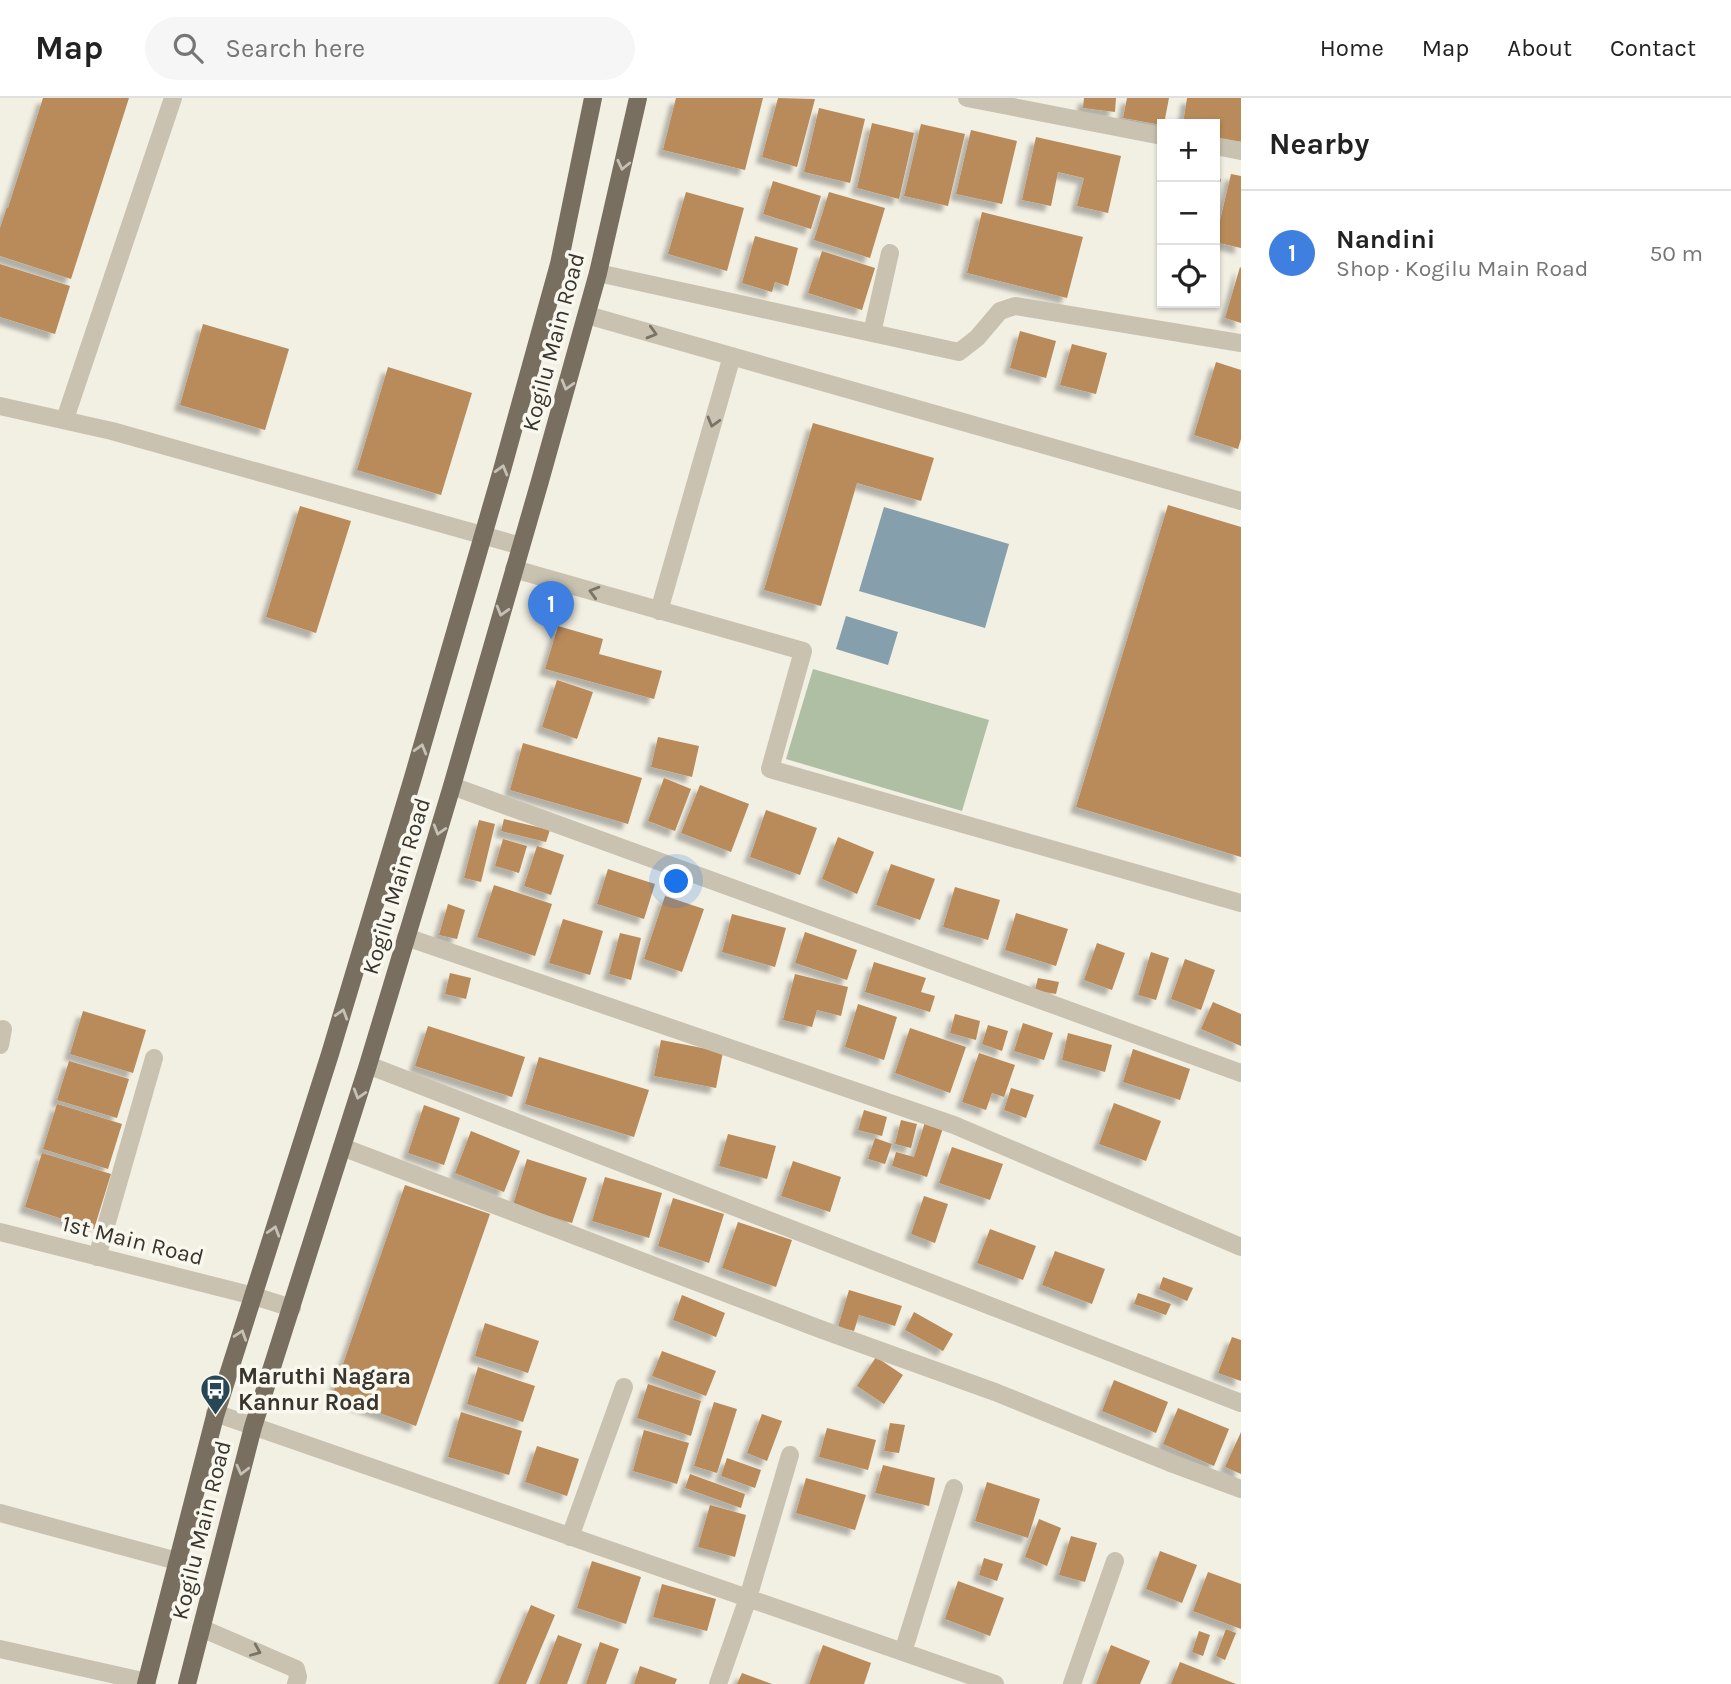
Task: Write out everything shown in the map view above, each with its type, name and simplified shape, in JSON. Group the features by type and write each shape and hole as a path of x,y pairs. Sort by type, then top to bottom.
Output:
{"main road":[{"name":"Kogilu Main Road","path":"147,1683 215,1413 366,934 483,536 559,264 593,98"},
{"name":"Kogilu Main Road","path":"187,1684 253,1427 368,1065 452,786 587,314 638,98"}],"street":[{"path":"65,419 173,98"},
{"path":"967,98 1157,135"},
{"path":"1220,147 1241,151"},
{"path":"872,333 890,253"},
{"path":"598,274 958,352 977,338 999,310 1015,306 1241,343"},
{"path":"587,314 1241,501"},
{"path":"659,611 732,356"},
{"path":"0,406 65,419 521,546"},
{"path":"514,569 803,651 770,769 1241,903"},
{"path":"452,786 1241,1073"},
{"path":"406,937 954,1125 1241,1247"},
{"path":"97,1256 154,1058"},
{"path":"368,1065 1241,1402"},
{"path":"342,1147 820,1329 995,1392 1241,1489"},
{"name":"1st Main Road","path":"0,1232 292,1308"},
{"path":"570,1536 624,1387"},
{"path":"215,1413 995,1684"},
{"path":"718,1684 748,1598 790,1455"},
{"path":"903,1652 954,1488"},
{"path":"0,1513 177,1561"},
{"path":"1072,1684 1115,1561"},
{"path":"201,1628 296,1669 296,1684"},
{"path":"0,1649 147,1683"}],"green space":[{"path":"813,669 989,720 962,811 786,759"}],"water":[{"path":"884,507 1009,544 985,628 859,591"},
{"path":"846,616 898,632 888,665 836,649"}],"building":[{"path":"43,98 129,98 71,279 0,256 0,228"},
{"path":"676,98 763,98 745,170 663,150"},
{"path":"778,98 815,99 797,167 762,157"},
{"path":"1084,98 1116,98 1115,112 1083,108"},
{"path":"1127,98 1169,98 1165,119 1157,119 1157,124 1123,118"},
{"path":"1187,98 1241,98 1241,142 1220,139 1220,119 1184,119"},
{"path":"819,108 865,119 850,183 804,172"},
{"path":"872,123 914,133 899,199 857,188"},
{"path":"921,124 965,134 948,206 904,196"},
{"path":"971,130 1017,141 1002,204 956,194"},
{"path":"1036,137 1121,156 1108,213 1077,206 1084,178 1058,172 1051,206 1022,200"},
{"path":"1231,174 1241,176 1241,248 1220,243 1220,221"},
{"path":"773,181 821,196 811,229 763,214"},
{"path":"686,192 744,208 727,271 668,254"},
{"path":"829,192 885,208 870,258 814,240"},
{"path":"982,212 1083,237 1067,298 967,273"},
{"path":"755,236 798,248 788,286 775,282 772,292 742,283"},
{"path":"822,251 875,268 862,310 808,293"},
{"path":"0,264 70,286 55,334 0,317"},
{"path":"1241,268 1241,323 1225,318"},
{"path":"203,324 289,349 265,430 180,405"},
{"path":"1020,331 1056,341 1046,378 1010,368"},
{"path":"1072,344 1107,353 1096,394 1060,385"},
{"path":"1216,362 1241,370 1241,439 1238,449 1194,435"},
{"path":"388,367 472,393 441,495 357,470"},
{"path":"813,423 934,458 921,501 857,483 821,606 764,590"},
{"path":"1168,505 1241,527 1241,857 1076,807"},
{"path":"300,506 351,521 316,633 266,617"},
{"path":"558,626 603,639 599,654 662,671 654,699 545,669"},
{"path":"557,680 593,692 577,739 542,727"},
{"path":"658,737 699,746 692,777 651,767"},
{"path":"523,743 642,778 628,824 510,790"},
{"path":"664,778 691,789 675,831 648,821"},
{"path":"700,785 749,804 731,852 681,833"},
{"path":"766,810 817,828 800,875 750,857"},
{"path":"504,819 550,830 546,842 501,831"},
{"path":"479,820 495,824 481,882 464,878"},
{"path":"838,837 874,852 857,894 822,879"},
{"path":"503,839 527,846 519,873 495,866"},
{"path":"537,846 564,855 551,895 524,886"},
{"path":"891,864 935,879 920,920 876,905"},
{"path":"608,869 655,884 644,919 597,904"},
{"path":"494,885 552,904 535,956 477,937"},
{"path":"955,887 1000,900 988,940 943,927"},
{"path":"665,896 704,909 682,972 644,959"},
{"path":"448,904 465,910 457,939 439,935"},
{"path":"1016,913 1068,929 1056,966 1005,950"},
{"path":"732,914 786,928 775,967 722,952"},
{"path":"563,919 603,931 590,975 549,963"},
{"path":"805,932 857,950 847,980 795,963"},
{"path":"620,933 641,938 631,980 609,974"},
{"path":"1097,943 1125,953 1112,990 1084,980"},
{"path":"1151,952 1169,958 1156,1000 1138,995"},
{"path":"1185,959 1215,970 1201,1010 1171,999"},
{"path":"874,962 926,978 921,992 935,996 930,1012 865,992"},
{"path":"450,973 471,978 466,999 445,994"},
{"path":"795,974 848,987 841,1016 817,1010 812,1027 783,1020"},
{"path":"1038,978 1059,982 1056,994 1035,990"},
{"path":"1213,1002 1241,1014 1241,1046 1201,1029"},
{"path":"858,1004 897,1017 884,1060 845,1047"},
{"path":"83,1011 146,1030 133,1073 70,1054"},
{"path":"955,1014 980,1021 976,1040 950,1033"},
{"path":"1023,1023 1053,1033 1044,1060 1014,1051"},
{"path":"988,1025 1008,1031 1002,1051 982,1044"},
{"path":"428,1026 525,1057 512,1097 415,1066"},
{"path":"910,1028 966,1047 950,1093 895,1073"},
{"path":"1068,1033 1112,1045 1105,1072 1062,1060"},
{"path":"661,1040 723,1052 716,1088 654,1076"},
{"path":"1133,1049 1190,1069 1180,1100 1123,1082"},
{"path":"979,1053 1015,1065 1004,1097 992,1093 986,1110 962,1102"},
{"path":"539,1057 649,1090 634,1137 525,1104"},
{"path":"69,1061 129,1079 117,1118 57,1100"},
{"path":"1011,1088 1034,1095 1026,1118 1004,1110"},
{"path":"1114,1103 1161,1121 1146,1161 1099,1144"},
{"path":"57,1104 122,1124 108,1169 43,1149"},
{"path":"424,1105 460,1118 444,1165 408,1153"},
{"path":"864,1110 887,1117 882,1136 858,1130"},
{"path":"901,1120 917,1124 911,1148 895,1144"},
{"path":"925,1122 943,1128 927,1177 892,1166 896,1152 914,1157"},
{"path":"471,1131 520,1151 504,1192 455,1173"},
{"path":"728,1134 776,1146 767,1179 719,1166"},
{"path":"875,1138 892,1144 885,1164 868,1159"},
{"path":"952,1147 1003,1164 990,1200 939,1183"},
{"path":"42,1153 111,1174 94,1229 25,1207"},
{"path":"527,1159 587,1178 572,1223 513,1205"},
{"path":"793,1161 841,1177 830,1212 781,1196"},
{"path":"605,1177 662,1193 649,1238 592,1221"},
{"path":"405,1185 490,1214 416,1426 332,1396"},
{"path":"924,1196 948,1204 935,1243 911,1234"},
{"path":"673,1198 724,1214 709,1263 658,1246"},
{"path":"738,1222 792,1240 776,1287 722,1268"},
{"path":"990,1229 1036,1246 1023,1280 977,1263"},
{"path":"1055,1251 1105,1269 1092,1304 1042,1285"},
{"path":"1163,1277 1193,1288 1187,1301 1159,1289"},
{"path":"849,1290 902,1306 895,1326 859,1315 854,1331 838,1327"},
{"path":"1138,1293 1171,1304 1166,1315 1134,1304"},
{"path":"682,1295 725,1313 716,1337 673,1320"},
{"path":"914,1312 953,1334 943,1351 905,1330"},
{"path":"485,1323 539,1341 528,1373 475,1356"},
{"path":"1232,1337 1241,1340 1241,1381 1218,1373"},
{"path":"662,1351 716,1371 706,1396 652,1376"},
{"path":"876,1357 903,1375 884,1404 857,1386"},
{"path":"478,1367 535,1386 523,1422 467,1404"},
{"path":"1114,1380 1168,1402 1156,1433 1102,1411"},
{"path":"648,1384 701,1401 691,1436 637,1418"},
{"path":"714,1402 737,1409 717,1473 694,1466"},
{"path":"1178,1408 1229,1429 1214,1466 1163,1444"},
{"path":"461,1412 522,1431 509,1475 448,1457"},
{"path":"762,1414 782,1421 767,1461 747,1453"},
{"path":"890,1423 905,1425 899,1453 884,1451"},
{"path":"827,1428 876,1440 868,1470 819,1457"},
{"path":"644,1430 689,1443 677,1484 633,1471"},
{"path":"1241,1432 1241,1474 1225,1467"},
{"path":"537,1446 579,1459 567,1496 525,1482"},
{"path":"727,1458 761,1470 755,1488 721,1476"},
{"path":"883,1465 935,1478 929,1506 875,1493"},
{"path":"690,1474 745,1494 741,1508 685,1488"},
{"path":"806,1478 866,1495 855,1530 796,1513"},
{"path":"987,1482 1040,1499 1028,1538 975,1521"},
{"path":"710,1505 746,1515 735,1557 698,1547"},
{"path":"1039,1519 1061,1528 1047,1566 1025,1557"},
{"path":"1071,1536 1097,1543 1085,1582 1059,1575"},
{"path":"1160,1551 1197,1565 1182,1603 1146,1589"},
{"path":"984,1558 1003,1564 997,1581 979,1575"},
{"path":"592,1561 641,1577 626,1624 577,1608"},
{"path":"1208,1572 1241,1584 1241,1629 1193,1611"},
{"path":"958,1581 1004,1598 990,1636 945,1619"},
{"path":"662,1584 716,1599 707,1631 653,1617"},
{"path":"531,1605 555,1615 526,1684 498,1684"},
{"path":"1226,1629 1236,1633 1225,1660 1216,1656"},
{"path":"1199,1631 1210,1635 1203,1656 1192,1652"},
{"path":"558,1635 582,1644 567,1684 539,1684"},
{"path":"600,1642 619,1649 606,1684 586,1684"},
{"path":"823,1645 871,1663 864,1684 809,1684"},
{"path":"1111,1645 1150,1661 1140,1684 1096,1684"},
{"path":"1180,1662 1236,1684 1171,1684"},
{"path":"640,1666 677,1679 675,1684 634,1684"},
{"path":"742,1673 772,1684 737,1684"}],"place":[{"name":"Nandini","path":"551,639"},
{"name":"Maruthi Nagara Kannur Road","path":"215,1416"}]}
